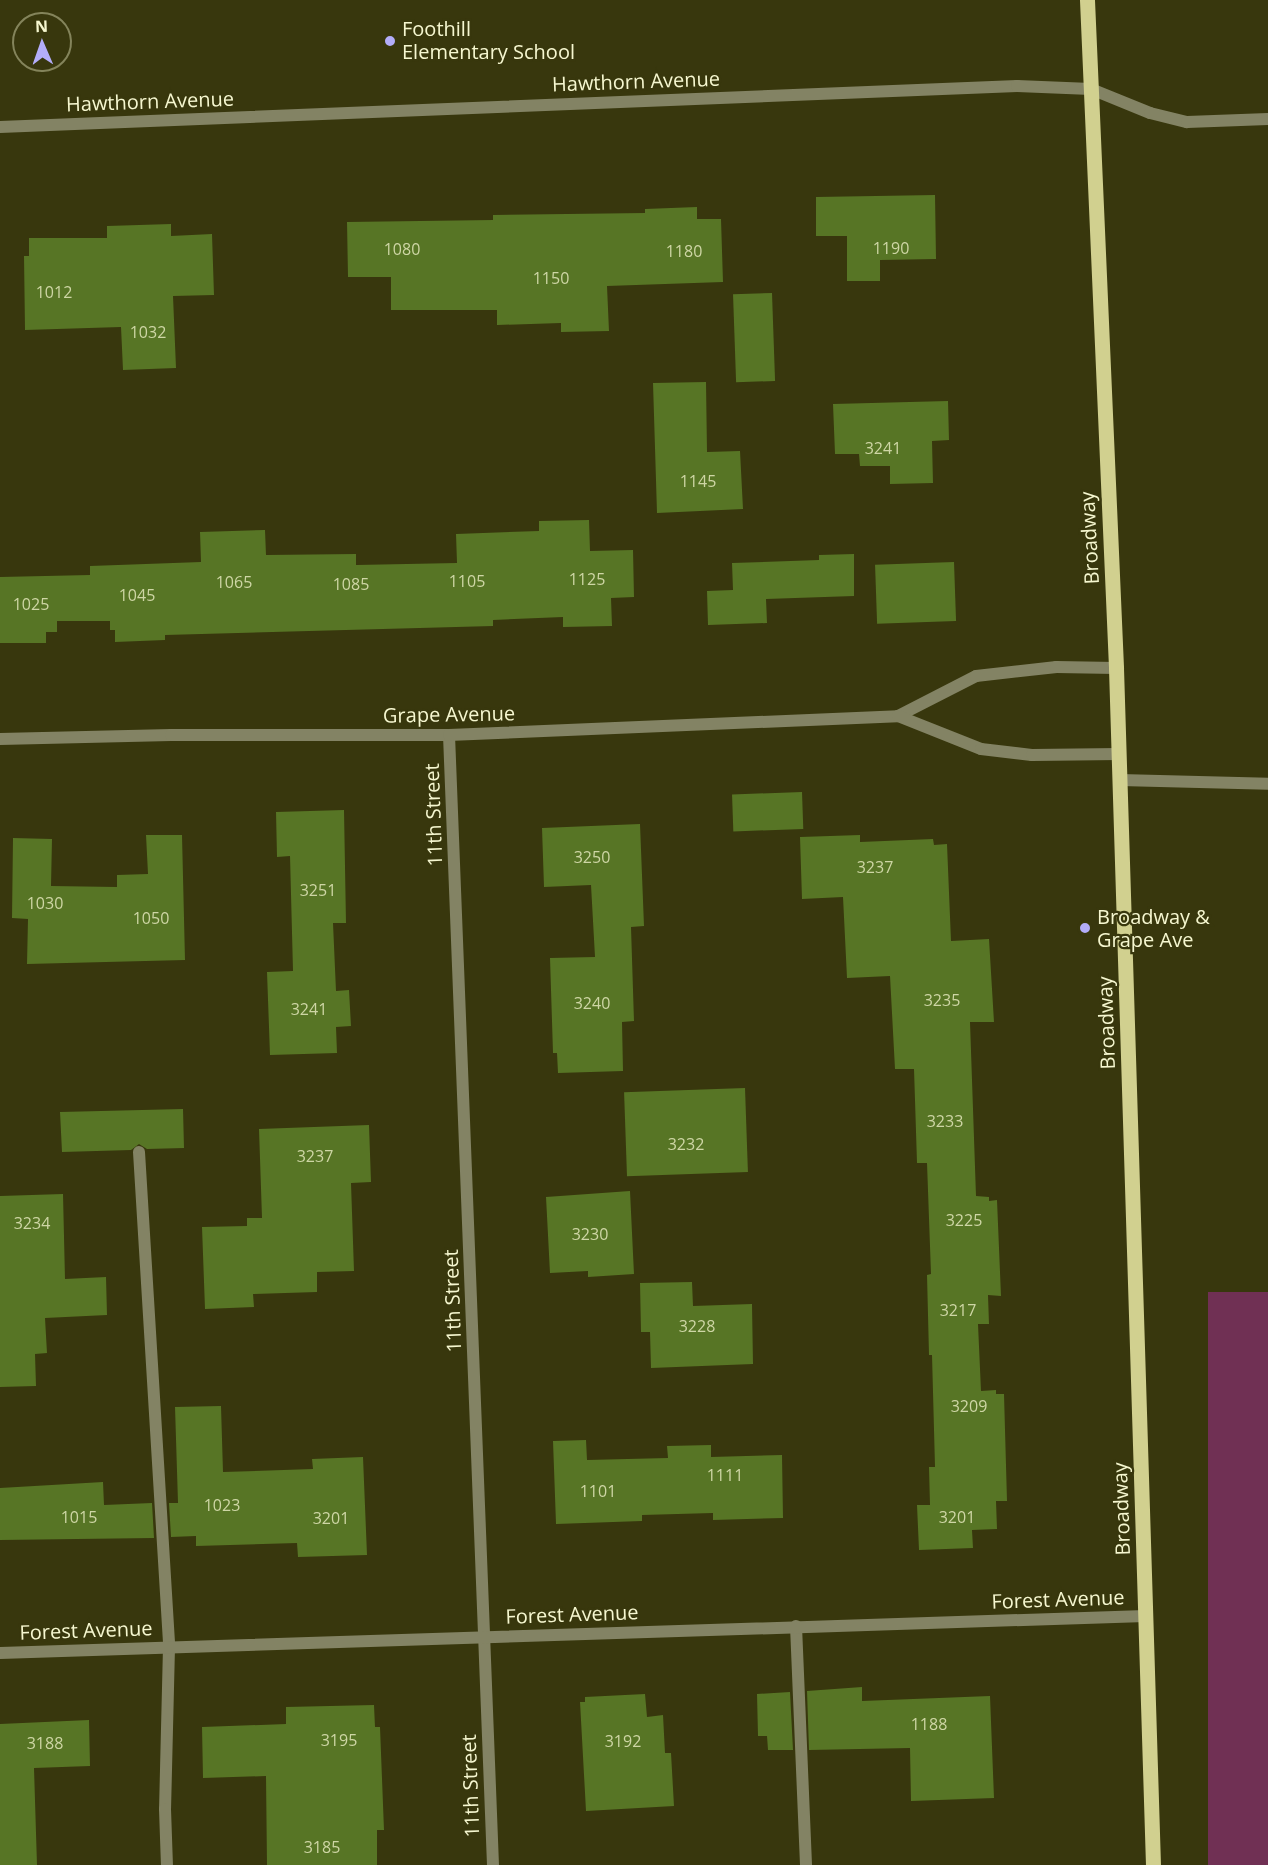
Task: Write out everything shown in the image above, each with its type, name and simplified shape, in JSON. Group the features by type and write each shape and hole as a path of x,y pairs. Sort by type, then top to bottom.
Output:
{"main road":[{"name":"Broadway","path":"1088,0 1120,780 1153,1865"}],"street":[{"name":"Hawthorn Avenue","path":"0,127 1017,86 1090,89 1150,113 1187,122 1268,119"},
{"name":"Grape Avenue","path":"898,716 976,676 1056,667 1116,668"},
{"name":"Grape Avenue","path":"0,739 171,735 449,735 898,716 981,749 1032,755 1119,754"},
{"name":"11th Street","path":"449,735 493,1865"},
{"path":"1120,780 1268,784"},
{"path":"139,1152 169,1647 165,1809 167,1865"},
{"name":"Forest Avenue","path":"0,1653 1146,1616"},
{"path":"796,1626 806,1865"}],"shaded area":[{"path":"1208,1292 1268,1292 1268,1865 1208,1865"}],"building":[{"path":"935,195 936,259 880,260 880,281 847,281 847,236 816,236 816,197"},
{"path":"697,207 697,219 721,219 723,282 607,286 609,331 561,332 561,323 497,325 497,310 391,310 391,277 348,277 347,222 493,220 493,215 645,213 645,209"},
{"path":"171,224 171,236 212,234 214,295 173,296 176,368 123,370 121,327 25,330 24,256 29,256 29,238 107,238 107,226"},
{"path":"772,293 775,381 736,382 733,294"},
{"path":"706,382 707,452 740,451 743,509 657,513 653,383"},
{"path":"948,401 949,440 932,441 933,483 890,484 890,466 860,466 859,454 835,454 833,404"},
{"path":"589,520 590,551 633,550 634,597 611,598 612,626 563,627 563,617 493,620 493,626 165,635 165,640 115,642 115,630 110,630 110,621 57,621 57,632 46,632 46,643 0,643 0,577 90,575 90,566 201,562 200,532 265,530 266,555 356,554 356,565 457,563 456,534 539,531 539,521"},
{"path":"854,554 854,596 766,599 767,623 708,625 707,591 733,590 732,563 819,560 819,555"},
{"path":"954,562 956,621 877,624 875,565"},
{"path":"802,792 803,829 733,831 732,794"},
{"path":"344,810 346,923 333,923 336,991 349,990 351,1026 336,1027 337,1053 270,1055 267,972 293,971 290,856 277,857 276,812"},
{"path":"640,824 644,926 631,927 634,1021 622,1022 623,1071 558,1073 557,1053 553,1053 550,958 595,957 591,885 544,887 542,828"},
{"path":"146,835 182,835 185,960 27,964 28,919 12,918 13,838 52,839 51,886 117,887 117,875 148,874"},
{"path":"860,835 860,842 933,839 934,845 947,844 951,941 989,939 994,1022 970,1022 976,1196 989,1197 989,1201 997,1200 1001,1296 988,1295 989,1324 978,1324 981,1391 996,1390 996,1394 1004,1394 1007,1501 996,1501 997,1529 972,1530 973,1548 919,1550 917,1505 930,1505 929,1467 935,1467 932,1355 929,1355 927,1275 931,1274 927,1163 917,1163 914,1069 895,1069 890,976 847,978 843,897 802,899 800,837"},
{"path":"745,1088 748,1172 627,1176 624,1092"},
{"path":"183,1109 184,1148 147,1149 139,1144 131,1150 62,1152 60,1112"},
{"path":"369,1125 371,1182 351,1183 354,1271 317,1272 317,1292 253,1294 254,1307 205,1309 202,1227 247,1226 247,1218 262,1218 259,1129"},
{"path":"630,1191 634,1274 588,1277 588,1271 550,1273 546,1197"},
{"path":"63,1194 65,1279 106,1277 107,1315 45,1318 47,1353 35,1354 36,1386 0,1387 0,1196"},
{"path":"692,1282 693,1306 752,1304 753,1364 651,1368 650,1332 641,1332 640,1283"},
{"path":"221,1406 223,1472 313,1469 312,1459 363,1457 367,1555 298,1557 297,1543 196,1546 196,1536 171,1537 169,1503 178,1503 175,1407"},
{"path":"586,1440 587,1460 668,1458 667,1446 711,1445 711,1457 782,1455 783,1518 713,1520 713,1513 642,1515 642,1521 556,1524 553,1441"},
{"path":"103,1482 104,1505 152,1503 154,1538 0,1540 0,1488"},
{"path":"862,1687 862,1701 990,1696 994,1798 911,1801 910,1748 809,1750 807,1691"},
{"path":"790,1692 793,1750 768,1750 767,1736 758,1736 757,1694"},
{"path":"645,1694 647,1717 663,1715 665,1753 671,1753 674,1806 586,1811 580,1702 585,1702 585,1697"},
{"path":"374,1705 375,1727 380,1727 384,1830 377,1830 377,1865 267,1865 266,1776 203,1778 202,1727 286,1724 286,1707"},
{"path":"89,1720 90,1766 34,1768 37,1865 0,1865 0,1724"}],"place":[{"name":"Foothill Elementary School","path":"390,41"},
{"name":"Broadway & Grape Ave","path":"1085,928"}]}
